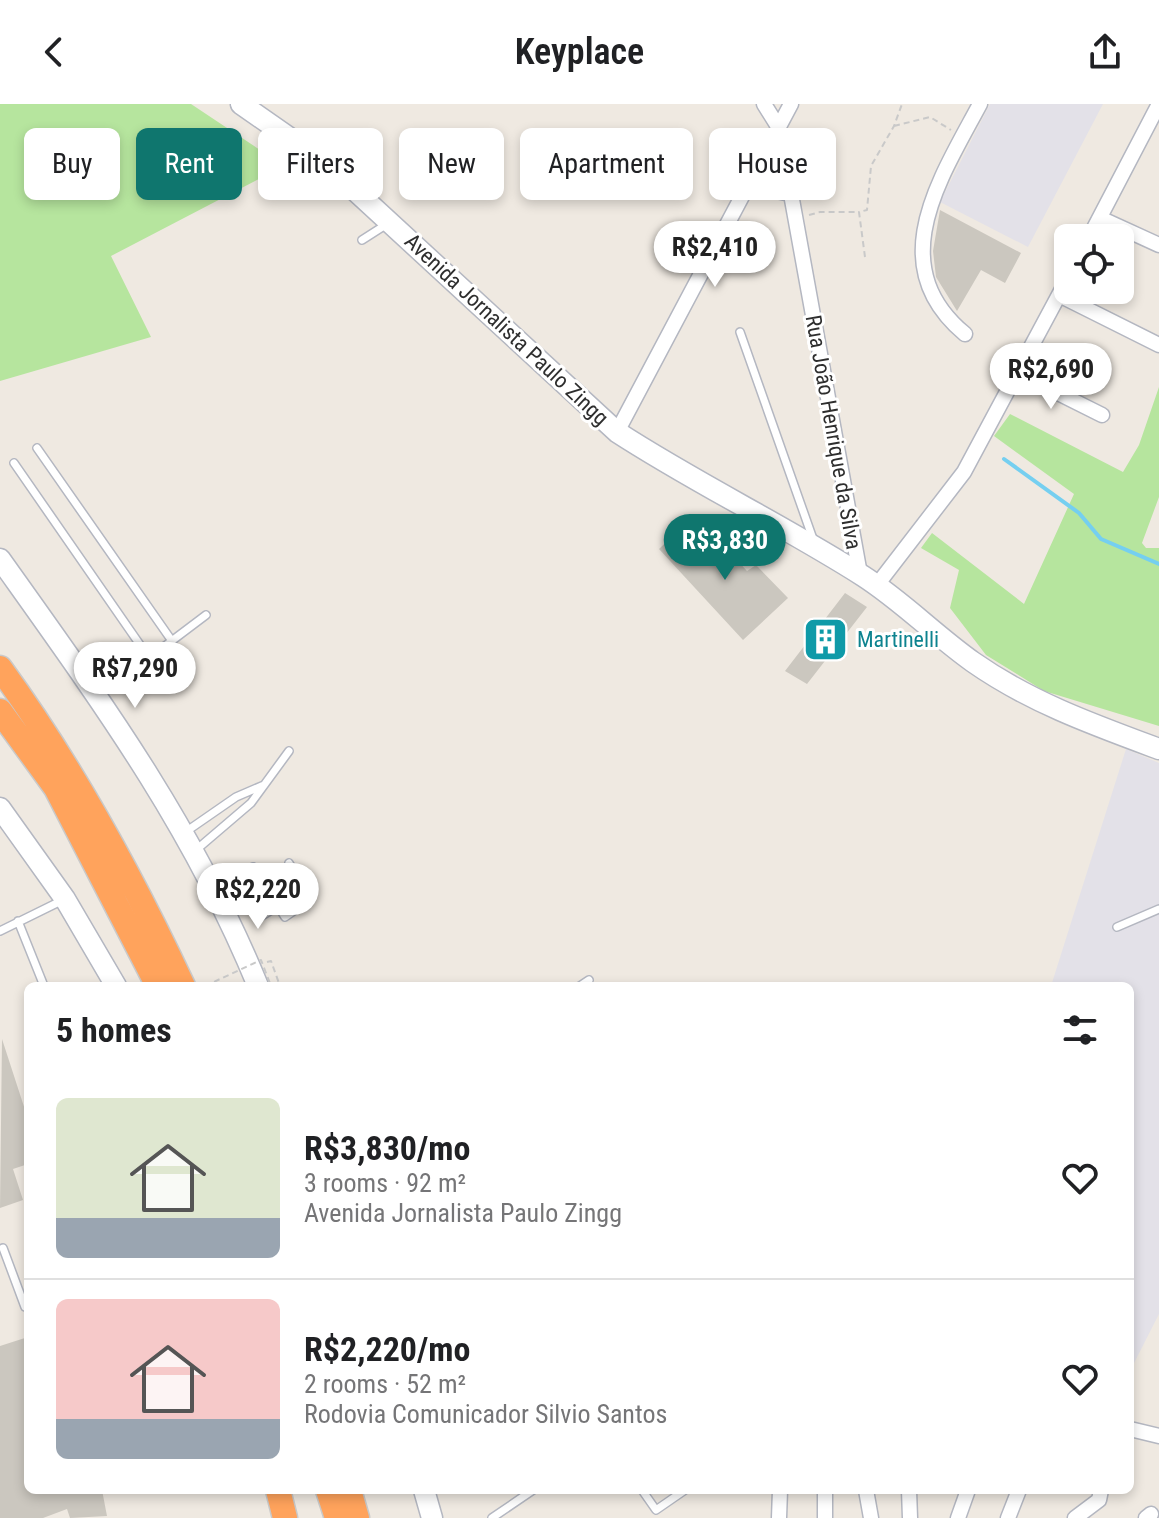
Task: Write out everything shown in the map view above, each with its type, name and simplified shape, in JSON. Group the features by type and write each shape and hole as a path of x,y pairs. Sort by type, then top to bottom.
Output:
{"highway":[{"path":"0,668 88,800 142,899 181,982"},
{"path":"0,711 56,788 156,982"},
{"path":"279,1494 283,1518"},
{"path":"329,1494 337,1518"},
{"path":"350,1494 357,1518"}],"main road":[{"name":"Avenida Jornalista Paulo Zingg","path":"241,104 324,162 617,432 663,462 868,580 971,660 1013,688 1073,717 1159,749"},
{"path":"0,559 132,745 190,842 256,982"},
{"path":"0,808 65,899 114,982"},
{"path":"273,1494 283,1518"},
{"path":"425,1494 432,1518"}],"street":[{"name":"Rua João Henrique da Silva","path":"764,104 779,128"},
{"path":"779,128 791,104"},
{"path":"965,334 944,317 933,299 922,261 925,220 980,104"},
{"path":"1097,224 1159,104"},
{"path":"1143,134 1159,142"},
{"path":"617,432 741,200"},
{"name":"Rua João Henrique da Silva","path":"791,200 868,580"},
{"path":"1100,218 1159,245"},
{"path":"868,580 964,472 1054,304"},
{"path":"1077,304 1159,345"},
{"path":"1018,373 1102,415"},
{"path":"1134,1430 1159,1436"},
{"path":"779,1518 780,1494"},
{"path":"825,1494 825,1518"},
{"path":"867,1494 871,1518"},
{"path":"909,1494 910,1518"},
{"path":"958,1518 967,1494"},
{"path":"1008,1518 1017,1494"},
{"path":"1075,1518 1099,1500 1100,1494"}],"lane":[{"path":"362,240 391,221"},
{"path":"740,332 816,549"},
{"path":"37,448 172,641"},
{"path":"14,463 145,652 154,653 206,615"},
{"path":"190,842 251,803 289,751"},
{"path":"190,842 243,793 264,785"},
{"path":"253,867 285,917 311,899 289,863"},
{"path":"0,931 65,899"},
{"path":"260,917 278,906"},
{"path":"1117,927 1159,909"},
{"path":"18,921 42,982"},
{"path":"3,1248 24,1304"},
{"path":"498,1516 528,1494"},
{"path":"645,1494 656,1510 679,1494"}],"path":[{"path":"795,220 820,212 867,210 871,166 894,126 902,104"},
{"path":"894,126 930,117 962,137"},
{"path":"859,212 865,257"},
{"path":"214,982 261,960 269,982"},
{"path":"271,961 279,982"}],"shaded area":[{"path":"990,104 1103,104 1028,247 940,202"},
{"path":"1126,749 1159,763 1159,1314 1134,1363 1134,982 1052,982"}],"green space":[{"path":"0,104 191,104 227,128 136,128 136,200 219,200 111,256 151,337 0,381"},
{"path":"242,138 258,149 258,180 242,188"},
{"path":"1159,387 1159,497 1142,543 1146,548 1159,548 1159,726 1044,691 986,655 950,608 959,570 921,548 932,533 1024,604 1074,494 994,436 1010,414 1123,472 1139,445"}],"building":[{"path":"940,210 1021,253 1005,283 981,270 957,311 936,277 933,251"},
{"path":"685,524 714,555 726,548 747,571 756,565 788,598 743,640 659,549"},
{"name":"Martinelli","path":"845,593 867,607 807,684 785,671"},
{"path":"2,1039 24,1107 24,1165 13,1169 23,1200 0,1208"},
{"path":"24,1338 24,1494 103,1494 107,1516 70,1518 67,1509 43,1518 0,1518 0,1346"}],"waterway":[{"path":"1004,459 1079,513 1101,539 1159,564"}],"place":[{"name":"Martinelli","path":"826,639"}]}
